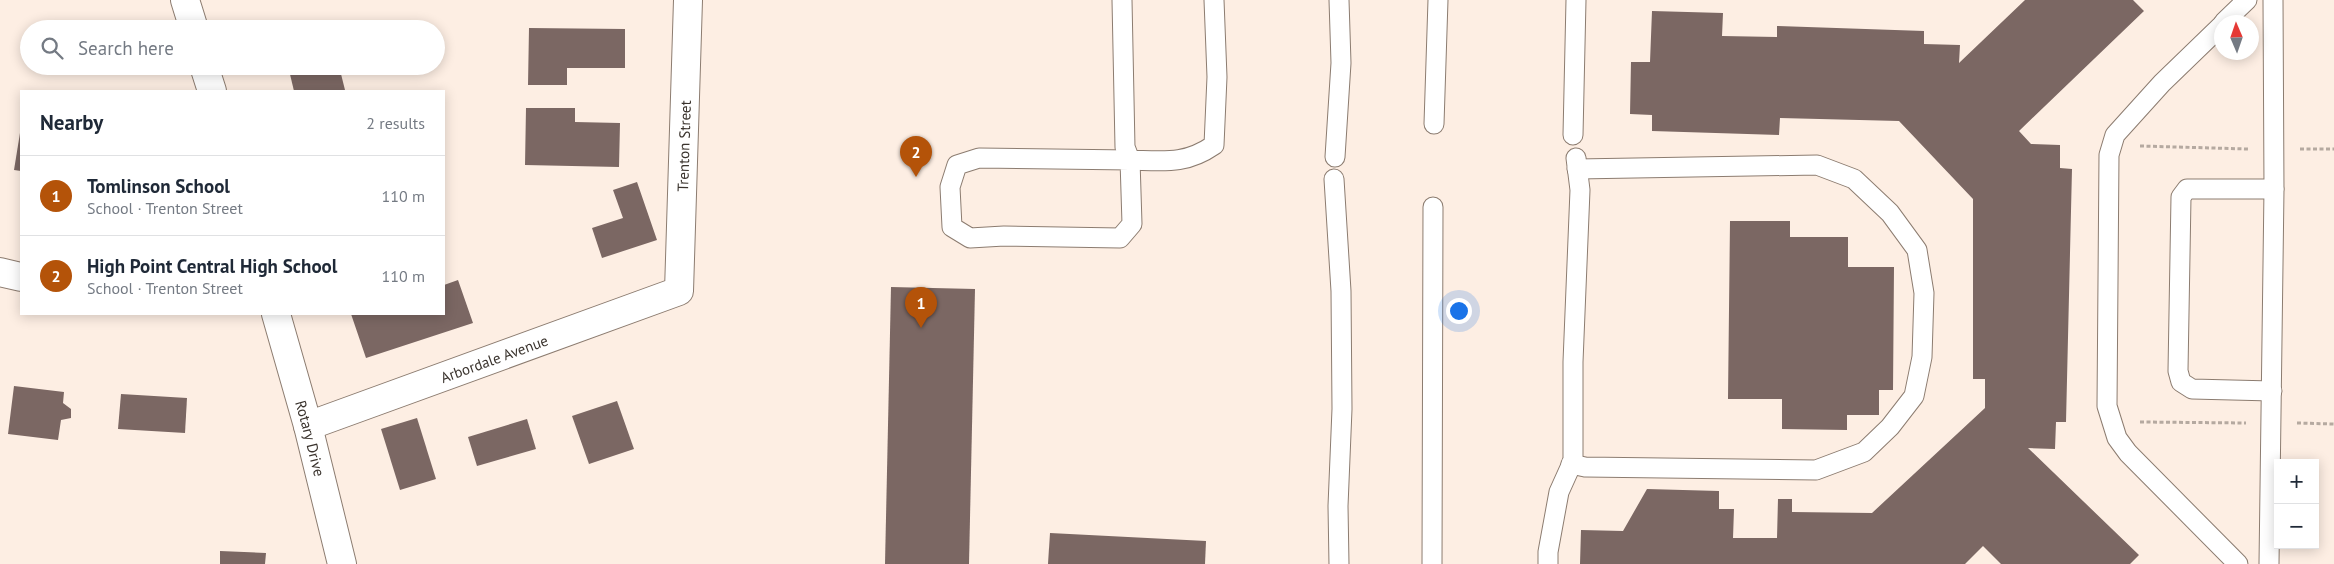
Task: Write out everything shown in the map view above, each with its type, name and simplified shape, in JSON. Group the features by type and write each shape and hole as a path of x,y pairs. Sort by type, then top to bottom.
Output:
{"street":[{"path":"185,0 191,20"},
{"name":"Trenton Street","path":"679,291 688,0"},
{"path":"207,75 212,90"},
{"path":"0,272 20,277"},
{"name":"Arbordale Avenue","path":"308,426 679,291"},
{"name":"Rotary Drive","path":"276,315 308,426 342,564"}],"lane":[{"path":"1122,0 1125,147 1130,160 1132,224 1120,238 1004,236 970,238 952,227 950,187 957,164 980,158 1130,160 1175,162 1199,156 1214,145 1217,77 1214,0"},
{"path":"1335,157 1341,63 1339,0"},
{"path":"1434,124 1438,0"},
{"path":"1573,135 1576,0"},
{"path":"2232,15 2247,0"},
{"path":"2269,564 2274,189 2273,0"},
{"path":"2214,33 2162,83 2115,136 2111,146 2108,166 2107,406 2110,422 2117,438 2128,453 2238,564"},
{"path":"1548,564 1548,552 1559,492 1571,464 1580,190 1577,163 1818,165 1854,179 1890,213 1917,250 1924,293 1922,357 1914,396 1890,427 1864,452 1816,470 1585,467 1571,464"},
{"path":"1334,179 1341,292 1342,410 1338,506 1339,564"},
{"path":"2272,391 2192,389 2181,382 2178,370 2181,197 2187,189 2274,189"},
{"path":"1432,564 1433,207"}],"path":[{"path":"2111,146 2334,149"},
{"path":"2110,422 2334,424"}],"building":[{"path":"2025,0 2133,0 2144,11 2019,131 2031,144 2060,145 2060,168 2072,169 2066,422 2056,422 2055,449 2028,448 2139,555 2130,564 2001,564 1983,546 1965,564 1580,564 1581,530 1623,531 1647,489 1719,491 1719,509 1734,509 1733,538 1777,538 1778,499 1792,499 1792,512 1872,513 1985,408 1985,379 1973,379 1973,199 1899,121 1780,118 1779,135 1652,131 1652,115 1630,114 1631,62 1650,62 1652,11 1723,13 1722,36 1777,37 1777,26 1924,31 1924,44 1960,45 1959,63"},
{"path":"529,28 625,29 625,68 567,68 567,85 528,85"},
{"path":"290,75 341,75 345,90 294,90"},
{"path":"526,108 575,108 575,122 620,123 619,167 525,165"},
{"path":"20,133 20,171 14,170"},
{"path":"637,182 657,240 602,258 592,228 623,218 613,190"},
{"path":"1730,221 1790,221 1790,237 1848,237 1848,267 1894,267 1893,390 1879,390 1879,415 1847,415 1847,430 1782,429 1782,399 1728,399"},
{"path":"458,280 473,323 366,358 351,315 445,315 445,285"},
{"path":"891,287 975,289 969,564 885,564"},
{"path":"14,386 64,392 63,403 71,409 71,418 61,420 58,440 8,434"},
{"path":"121,394 187,398 185,433 118,429"},
{"path":"617,401 634,449 589,464 572,416"},
{"path":"417,418 436,479 400,490 381,429"},
{"path":"527,419 536,449 477,466 468,437"},
{"path":"1050,533 1206,541 1205,564 1048,564"},
{"path":"220,551 266,553 265,564 220,564"}],"place":[{"name":"High Point Central High School","path":"916,177"},
{"name":"Tomlinson School","path":"921,328"}]}
